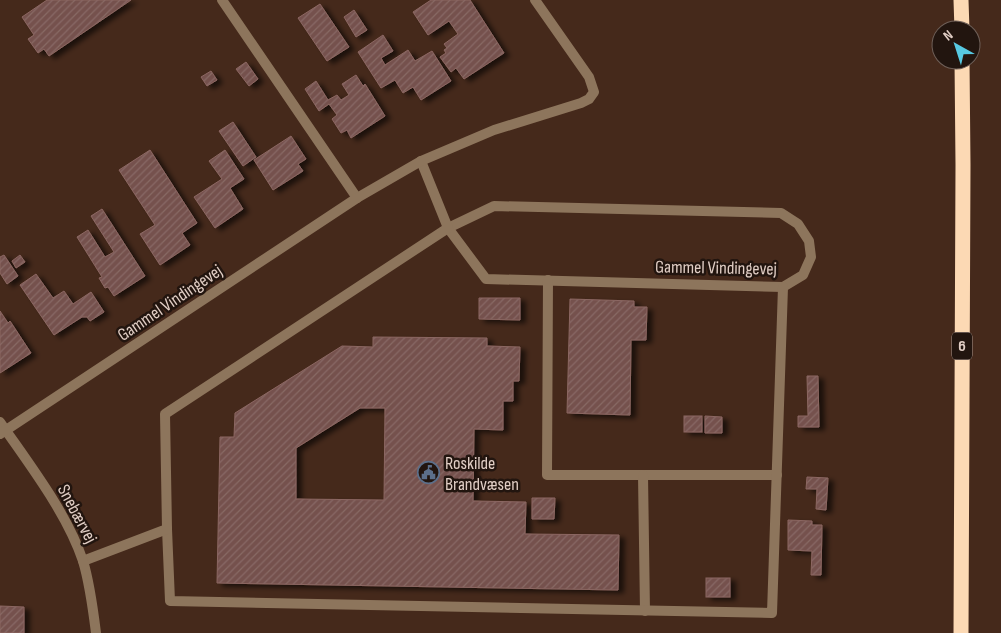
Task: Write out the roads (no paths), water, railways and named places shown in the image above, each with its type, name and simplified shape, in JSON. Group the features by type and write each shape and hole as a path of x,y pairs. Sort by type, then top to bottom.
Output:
{"highway":[{"path":"961,0 962,20"},
{"name":"6","path":"961,633 962,70"}],"street":[{"path":"222,0 357,198"},
{"name":"Gammel Vindingevej","path":"2,429 357,198 420,160 494,130 589,99 594,92 589,77 535,0"},
{"name":"Gammel Vindingevej","path":"420,160 448,228 486,279 783,287 803,275 811,257 808,240 798,224 781,213 494,206 448,228"},
{"path":"448,228 165,414 170,601 772,614 783,287"},
{"path":"548,280 547,474 777,475"},
{"name":"Snebærvej","path":"2,429 58,509 72,534 83,561 96,633"},
{"path":"643,475 645,611"},
{"path":"83,561 168,529"}],"place":[{"name":"Roskilde Brandvæsen","path":"429,473"}]}
